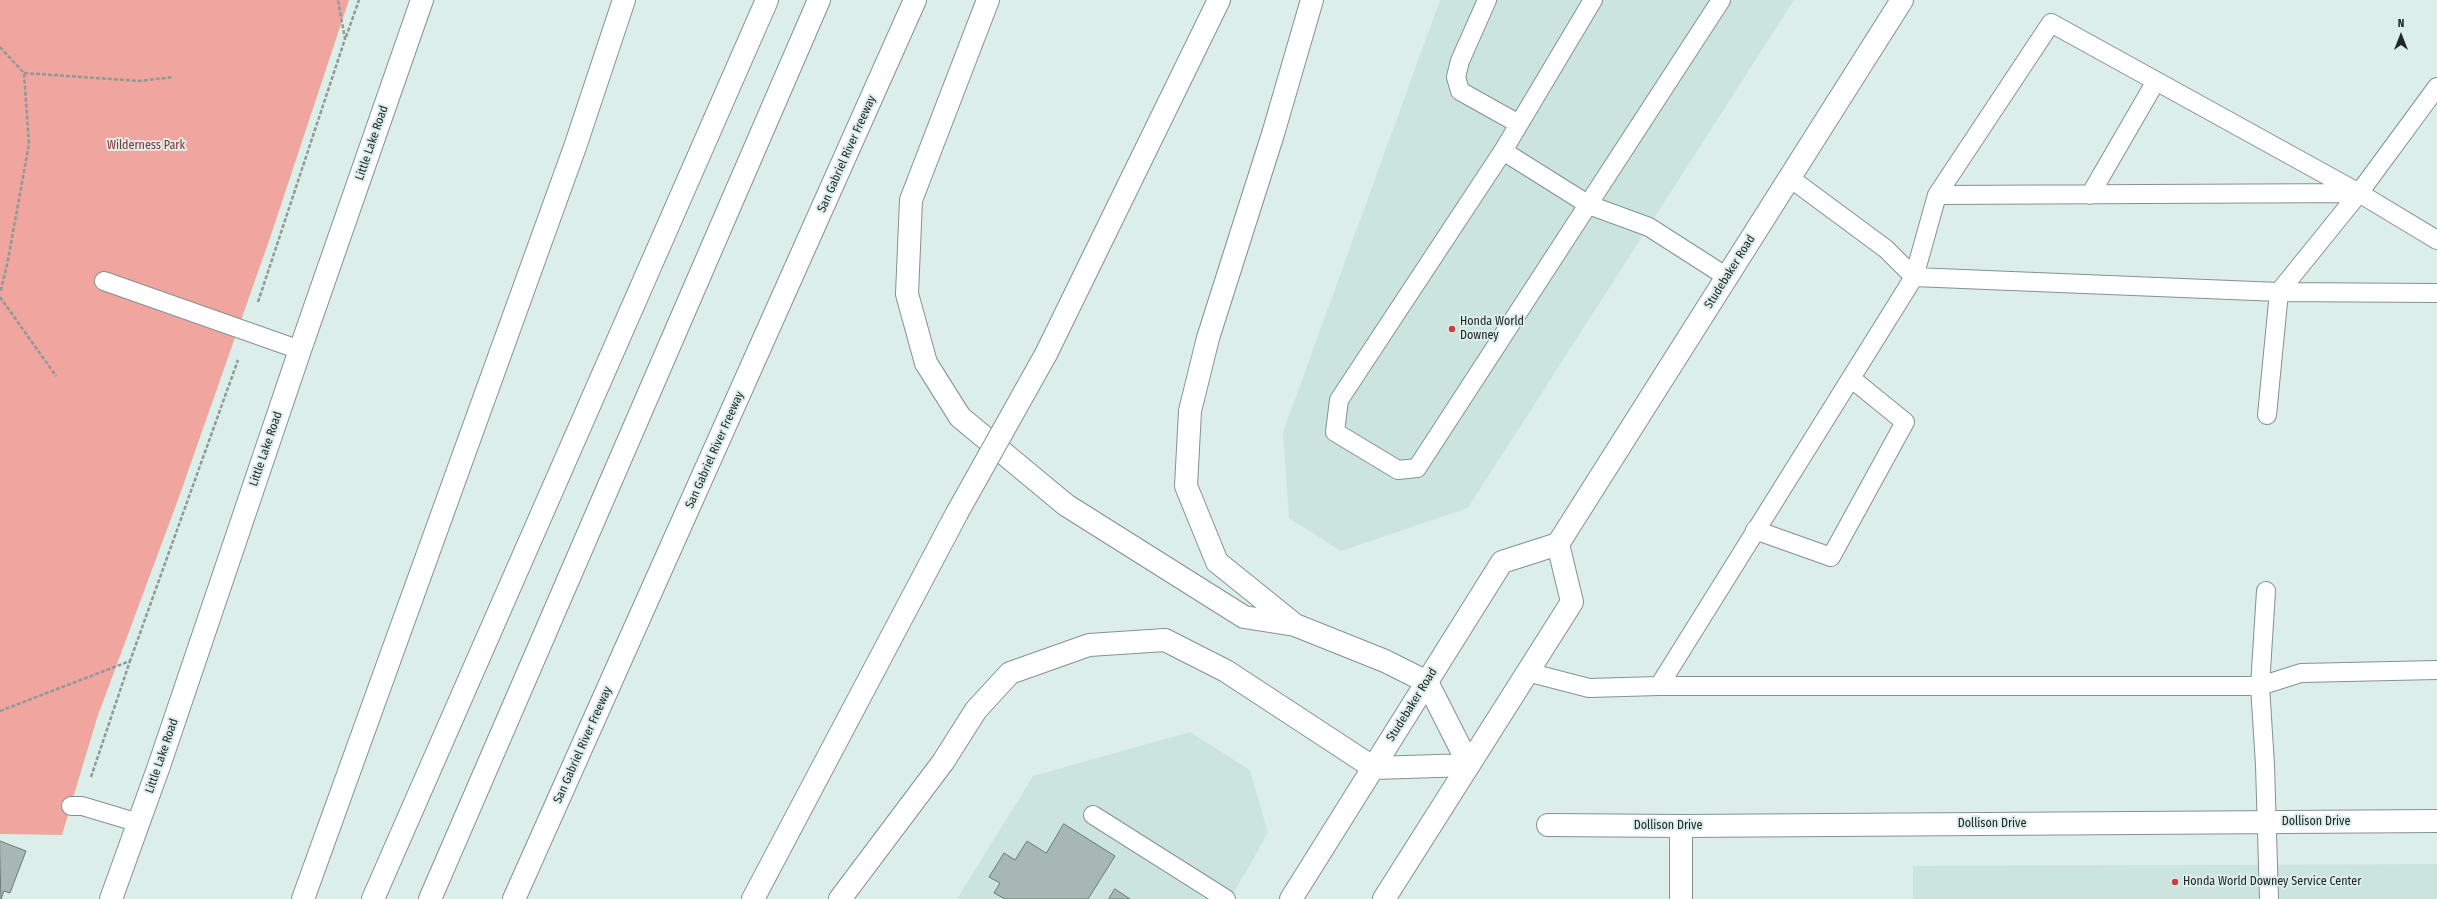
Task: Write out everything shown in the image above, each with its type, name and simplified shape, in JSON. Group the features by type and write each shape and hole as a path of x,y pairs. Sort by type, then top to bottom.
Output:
{"main road":[{"name":"Little Lake Road","path":"111,899 139,823 300,350 422,0"},
{"path":"303,899 575,147 624,0"},
{"path":"373,899 767,0"},
{"path":"430,899 818,0"},
{"name":"San Gabriel River Freeway","path":"514,899 915,0"},
{"path":"988,0 911,200 907,294 926,363 960,417 1066,505 1244,617 1295,625 1385,661 1427,682 1469,764"},
{"path":"753,899 957,513 1046,354 1219,0"},
{"path":"1295,625 1216,562 1186,486 1190,411 1208,338 1273,134 1312,0"},
{"name":"Studebaker Road","path":"1291,899 1502,562 1558,544 1902,0"},
{"path":"1384,899 1572,602 1558,544"},
{"path":"840,899 944,762 976,710 1010,673 1089,645 1164,640 1226,671 1374,768 1469,764"},
{"name":"Dollison Drive","path":"1548,825 1681,826 2437,821"},
{"path":"1681,826 1681,899"}],"lane":[{"path":"1487,0 1460,62 1456,77 1460,91 1518,124"},
{"path":"1593,0 1503,151 1339,400 1335,432 1398,470 1417,468 1721,0"},
{"path":"1659,686 1914,277 1937,195 2051,23 2360,193 2437,240"},
{"path":"2090,195 2156,80"},
{"path":"2267,415 2279,292 2360,193 2434,97"},
{"path":"1503,151 1589,205 1649,227 1727,277"},
{"path":"1790,178 1886,249 1914,277 2279,292 2437,293"},
{"path":"1937,195 2360,193"},
{"path":"104,281 248,333 300,350"},
{"path":"1755,530 1831,557 1905,422 1852,378"},
{"path":"2266,591 2260,686 2268,822 2269,899"},
{"path":"1527,672 1589,688 1659,686 2260,686 2302,673 2437,670"},
{"path":"76,806 139,823"},
{"path":"1093,815 1226,899"}],"path":[{"path":"338,0 346,38"},
{"path":"76,806 130,662 248,333 359,0"},
{"path":"0,47 24,73 29,144 7,265 0,293"},
{"path":"24,73 140,81 173,77"},
{"path":"0,297 56,376"},
{"path":"0,711 130,662"}],"shaded area":[{"name":"Honda World Downey","path":"1440,0 1794,0 1468,508 1341,551 1289,518 1283,432"},
{"path":"1190,732 1250,770 1268,833 1230,899 957,899 1033,776"},
{"name":"Honda World Downey Service Center","path":"2437,864 2437,899 1913,899 1913,866"}],"green space":[{"name":"Wilderness Park","path":"0,0 349,0 271,235 179,497 97,718 62,835 0,834"}],"building":[{"path":"1064,824 1115,856 1088,899 1005,899 994,893 1000,883 989,877 1004,853 1015,860 1027,841 1046,853"},
{"path":"0,841 26,851 10,893 4,891 1,899"},
{"path":"1115,889 1130,899 1109,899"}],"place":[{"name":"Honda World Downey","path":"1452,329"},
{"name":"Honda World Downey Service Center","path":"2175,882"}]}
